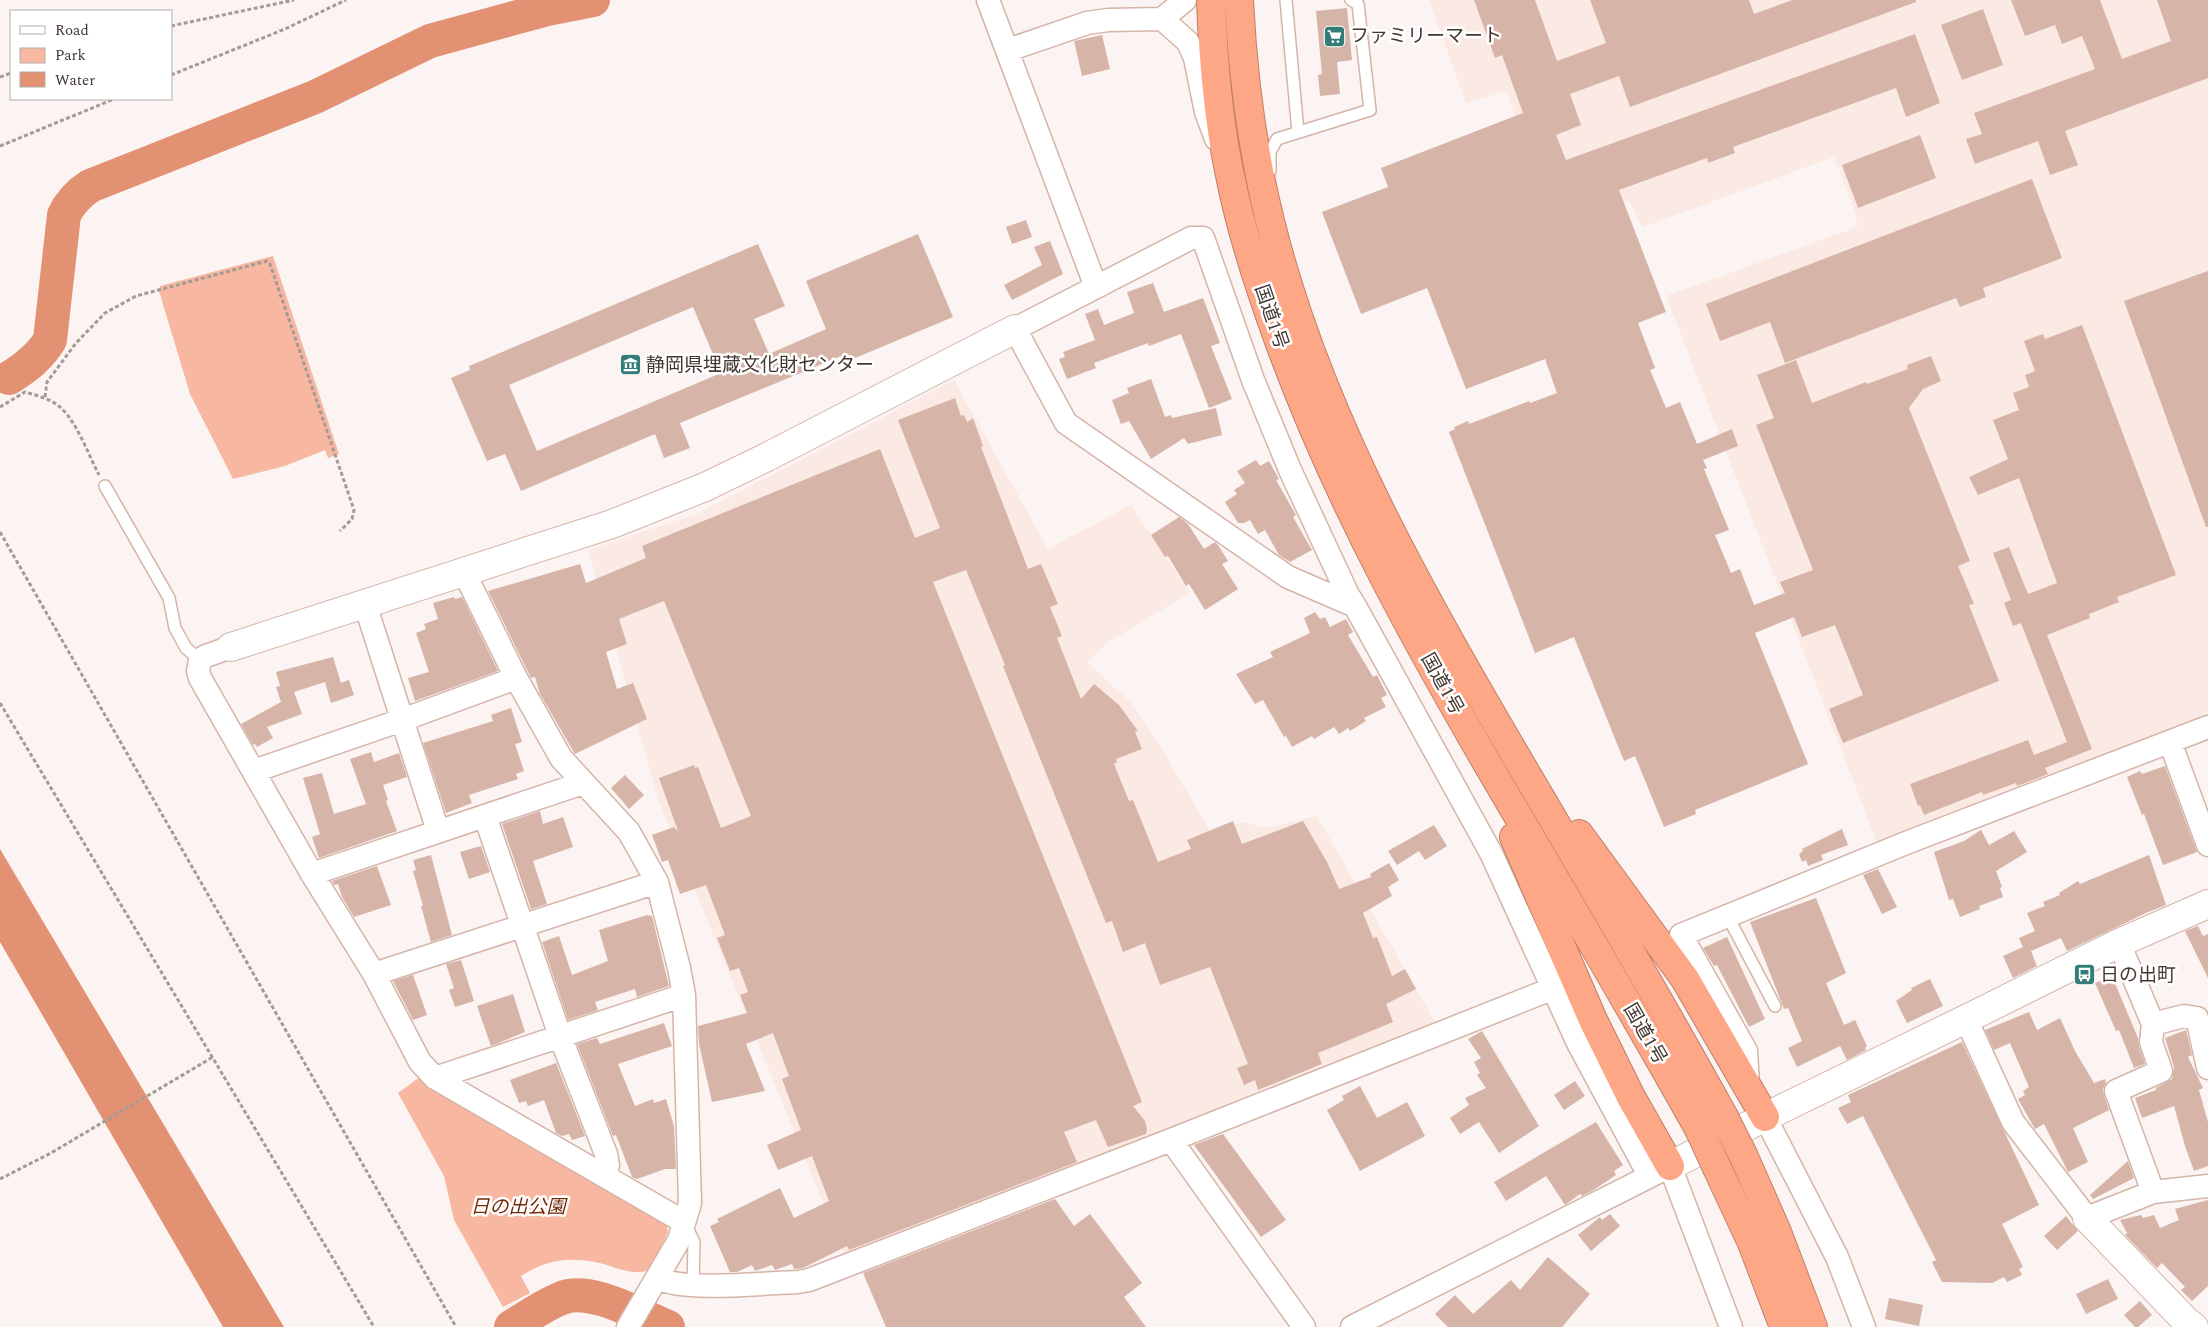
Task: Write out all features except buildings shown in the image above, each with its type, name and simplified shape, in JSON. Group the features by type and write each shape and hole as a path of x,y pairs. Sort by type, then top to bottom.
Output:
{"highway":[{"name":"国道1号","path":"1211,0 1218,106 1231,180 1249,252 1270,316 1325,458 1393,596 1467,729 1699,1129 1752,1243 1784,1327"},
{"name":"国道1号","path":"1239,0 1248,108 1259,173 1276,244 1295,306 1350,445 1419,585 1724,1116 1777,1232 1813,1327"},
{"path":"1493,716 1684,979 1765,1117"},
{"path":"1467,729 1593,1020 1632,1097 1659,1170"}],"street":[{"path":"988,0 1096,287"},
{"path":"1008,50 1087,23 1162,19 1185,0"},
{"path":"1162,19 1188,42 1195,58 1206,112 1231,180"},
{"path":"684,1222 435,1078 420,1062 374,974 312,874 200,678 198,670 200,660 231,647 612,524 705,487 768,457 1191,238 1203,238 1253,380 1286,461 1355,606 1491,854 1578,1043 1659,1170 1731,1327"},
{"path":"1015,329 1066,423 1288,577 1355,606"},
{"path":"464,572 516,678 561,758 630,832 656,882 679,968 684,995 690,1204 679,1240 628,1327"},
{"path":"365,604 438,831"},
{"path":"254,771 516,678"},
{"path":"1748,1090 1746,1051 1682,936 1906,843 2208,727"},
{"path":"2170,742 2208,845"},
{"path":"312,874 583,782"},
{"path":"485,816 560,1036 606,1154 608,1165 605,1175"},
{"path":"374,974 656,882"},
{"path":"1352,1327 1765,1117 1966,1020 2119,943 2208,904"},
{"path":"2119,943 2153,1024 2151,1042 2161,1071 2116,1091 2153,1192"},
{"path":"655,1283 693,1285 798,1282 809,1280 1171,1140 1554,988"},
{"path":"435,1078 684,995"},
{"path":"2153,1024 2184,1016 2197,1018 2208,1068"},
{"path":"1966,1020 2013,1122 2087,1218 2185,1320 2194,1327"},
{"path":"1765,1117 1837,1256 1864,1327"},
{"path":"1171,1140 1304,1327"},
{"path":"2087,1218 2153,1192 2208,1186"}],"lane":[{"path":"1286,0 1298,132"},
{"path":"1276,244 1271,202 1270,152 1277,139 1370,110 1358,4 1350,0"},
{"path":"105,486 169,598 175,628 186,648 200,660"},
{"path":"1728,917 1775,1006"},
{"path":"684,1222 694,1242 693,1285"}],"path":[{"path":"172,26 294,0"},
{"path":"172,75 285,29 346,0"},
{"path":"0,146 112,100"},
{"path":"45,397 47,382 76,343 105,313 136,296 267,262 270,264 354,510 352,519 340,531"},
{"path":"0,407 25,392 45,397 63,410 72,422 105,486"},
{"path":"0,532 456,1327"},
{"path":"0,703 374,1327"},
{"path":"0,1179 91,1129 213,1057"}],"shaded area":[{"path":"1429,0 2208,0 2208,718 1878,845 1666,296 1857,227 1856,214 1834,157 1643,227 1628,200 1559,228 1506,91 1466,103"},
{"path":"954,380 1048,549 1131,505 1190,593 1110,641 1087,662 1129,701 1160,746 1211,832 1244,822 1264,828 1317,816 1439,1029 847,1261 659,802 588,550 699,513"}],"green space":[{"path":"273,256 339,454 328,458 325,450 285,466 233,479 190,394 159,291 160,286"},
{"name":"日の出公園","path":"420,1077 667,1225 668,1232 651,1269 630,1272 595,1262 574,1260 548,1263 521,1276 530,1293 503,1307 454,1220 444,1176 398,1093"}],"water":[{"path":"0,849 284,1327 223,1327 0,942"}],"waterway":[{"path":"9,378 32,362 50,340 64,215 75,199 90,186 315,97 430,41 547,9 593,0"},
{"path":"511,1327 549,1304 573,1295 601,1299 668,1327"}],"place":[{"name":"ファミリーマート","path":"1334,36"},
{"name":"静岡県埋蔵文化財センター","path":"630,365"},
{"name":"日の出町","path":"2084,975"}]}
